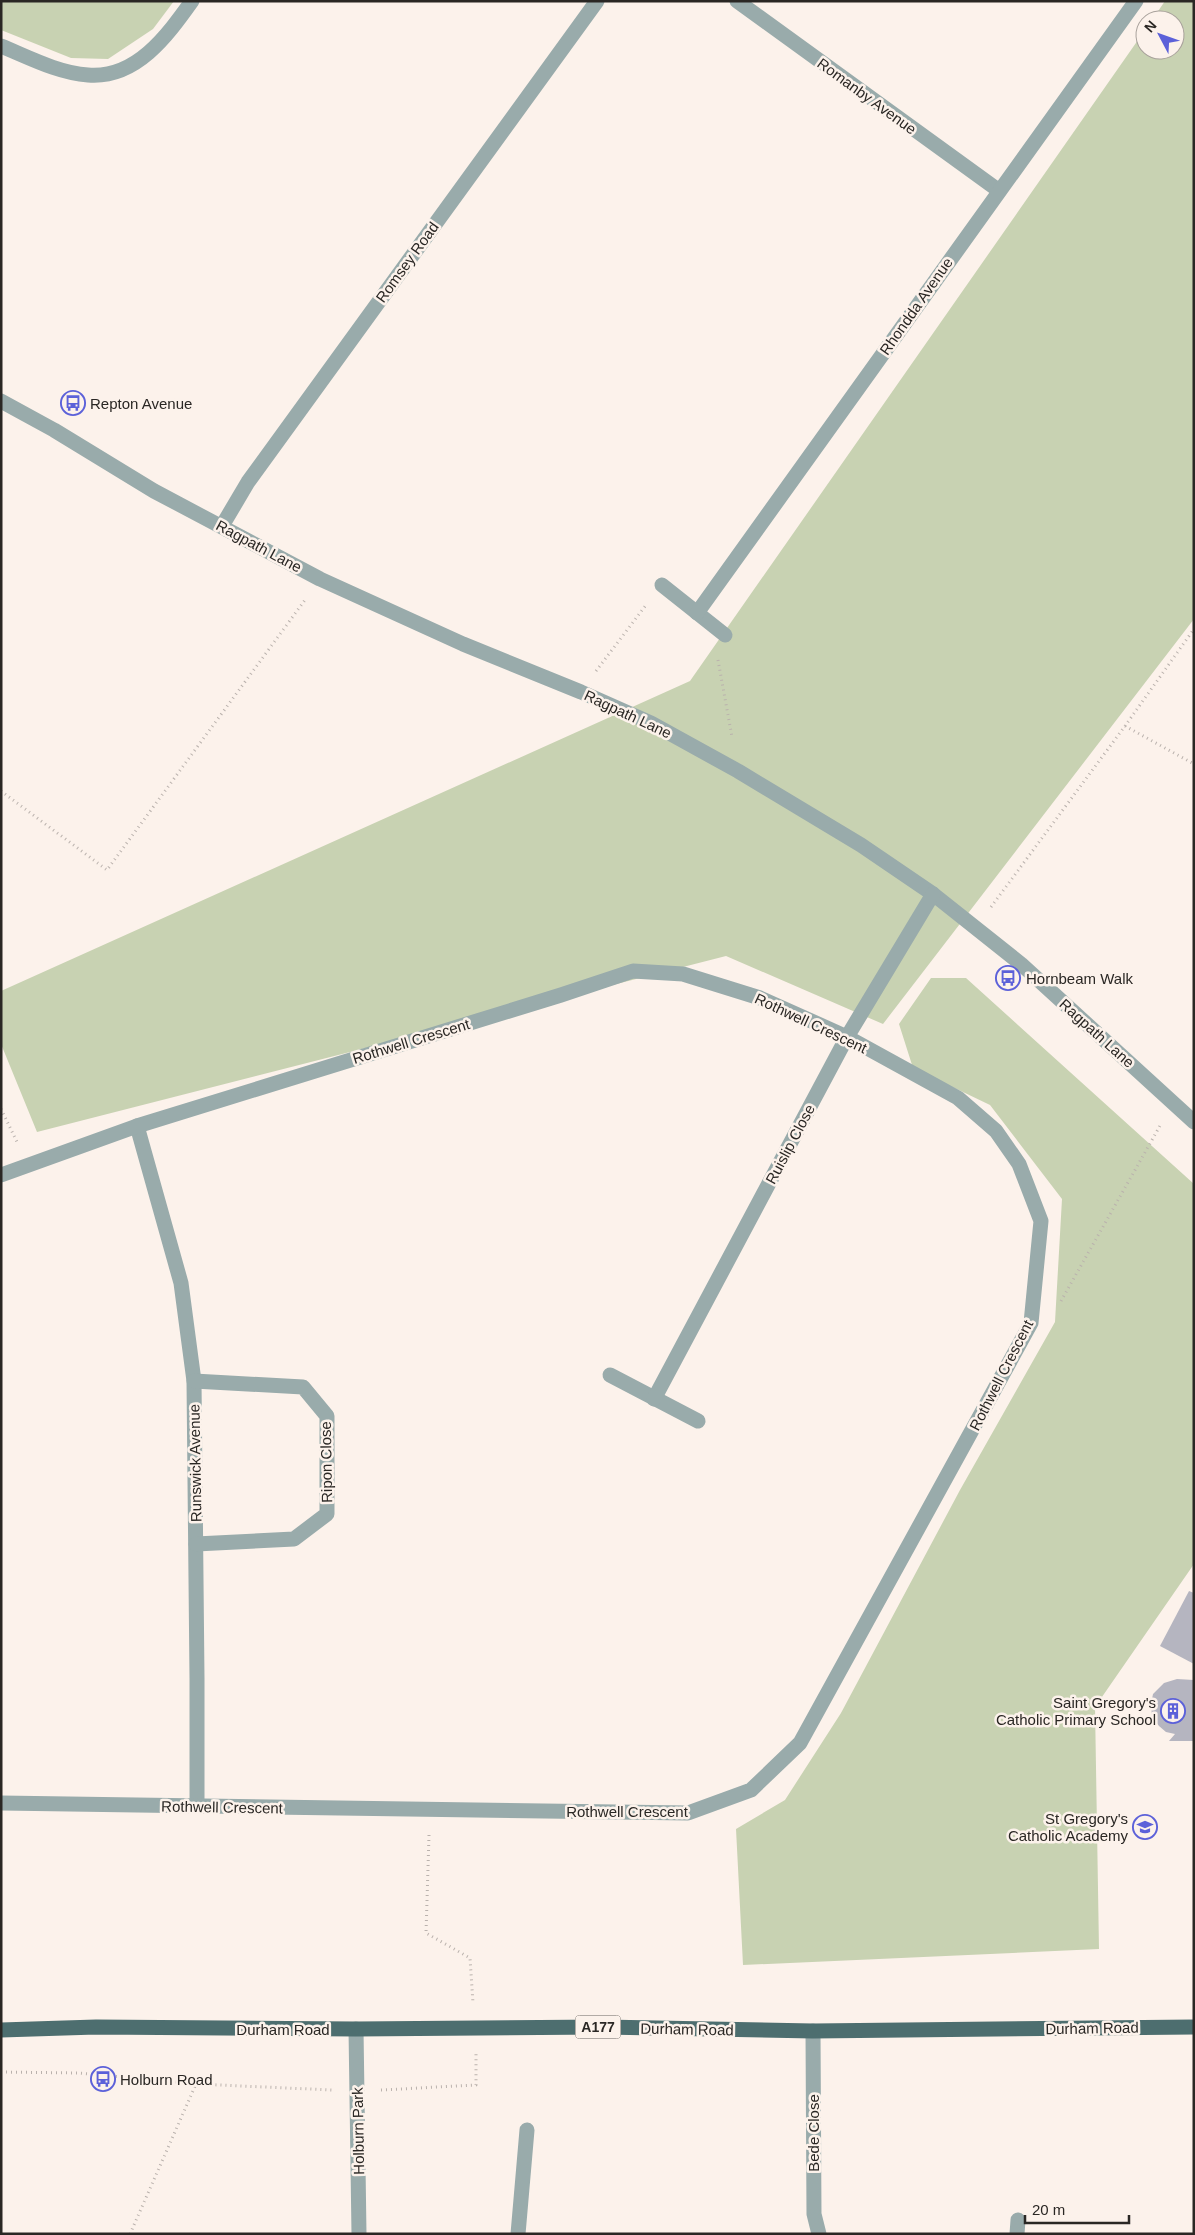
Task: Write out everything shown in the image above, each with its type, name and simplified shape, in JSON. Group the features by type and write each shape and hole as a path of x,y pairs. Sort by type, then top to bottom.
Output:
{"main road":[{"name":"Durham Road","path":"1,2030 96,2027 356,2029 603,2027 813,2031 1194,2027"}],"street":[{"path":"1,46 69,71 87,75 118,72 136,62 155,47 174,26 192,1"},
{"name":"Romsey Road","path":"222,526 248,482 597,1"},
{"name":"Romanby Avenue","path":"736,1 998,190"},
{"name":"Rhondda Avenue","path":"697,613 998,190 1136,1"},
{"name":"Ragpath Lane","path":"1,401 54,430 154,490 320,579 463,644 651,723 738,771 861,845 933,894 1021,964 1194,1122"},
{"path":"662,585 725,635"},
{"name":"Ruislip Close","path":"654,1399 847,1037 933,894"},
{"name":"Rothwell Crescent","path":"1,1175 137,1126 633,971 683,974 760,998 847,1037 958,1098 996,1131 1018,1164 1041,1221 1031,1324 800,1743 751,1790 688,1813 1,1803"},
{"name":"Runswick Avenue","path":"137,1126 182,1283 194,1381 197,1806"},
{"path":"610,1375 698,1421"},
{"name":"Ripon Close","path":"194,1381 303,1387 327,1416 327,1514 294,1539 196,1544"},
{"name":"Holburn Park","path":"356,2029 359,2234"},
{"name":"Bede Close","path":"813,2031 814,2214 819,2234"},
{"path":"518,2234 527,2130"}],"path":[{"path":"1,791 107,870 320,579"},
{"path":"580,692 662,585"},
{"path":"978,929 999,895 1125,726 1194,629"},
{"path":"725,635 716,648 738,771"},
{"path":"1125,726 1194,764"},
{"path":"1031,1324 1050,1319 1173,1102"},
{"path":"1,1109 28,1165"},
{"path":"1,2072 79,2073 196,2084 358,2091 476,2085 475,2028 470,1958 426,1933 430,1810"},
{"path":"130,2234 196,2084"}],"green space":[{"path":"1,1 174,1 153,29 108,59 71,58 1,30"},
{"path":"1165,1 1194,1 1194,619 883,1024 726,956 37,1132 1,1044 1,991 690,681 1135,44 1135,60 1185,60 1185,10 1159,10"},
{"path":"931,978 966,978 1194,1184 1194,1564 1095,1707 1099,1949 743,1965 736,1829 785,1800 841,1713 960,1490 1055,1322 1062,1199 990,1105 913,1068 899,1024"}],"building":[{"path":"1189,1591 1194,1593 1194,1664 1160,1646"},
{"name":"Saint Gregory's Catholic Primary School","path":"1177,1679 1194,1680 1194,1741 1169,1741 1175,1734 1166,1732 1152,1717 1151,1704 1153,1694 1164,1683"}],"place":[{"name":"Repton Avenue","path":"73,403"},
{"name":"Hornbeam Walk","path":"1008,978"},
{"name":"Saint Gregory's Catholic Primary School","path":"1173,1711"},
{"name":"St Gregory's Catholic Academy","path":"1145,1827"},
{"name":"Holburn Road","path":"103,2079"}]}
